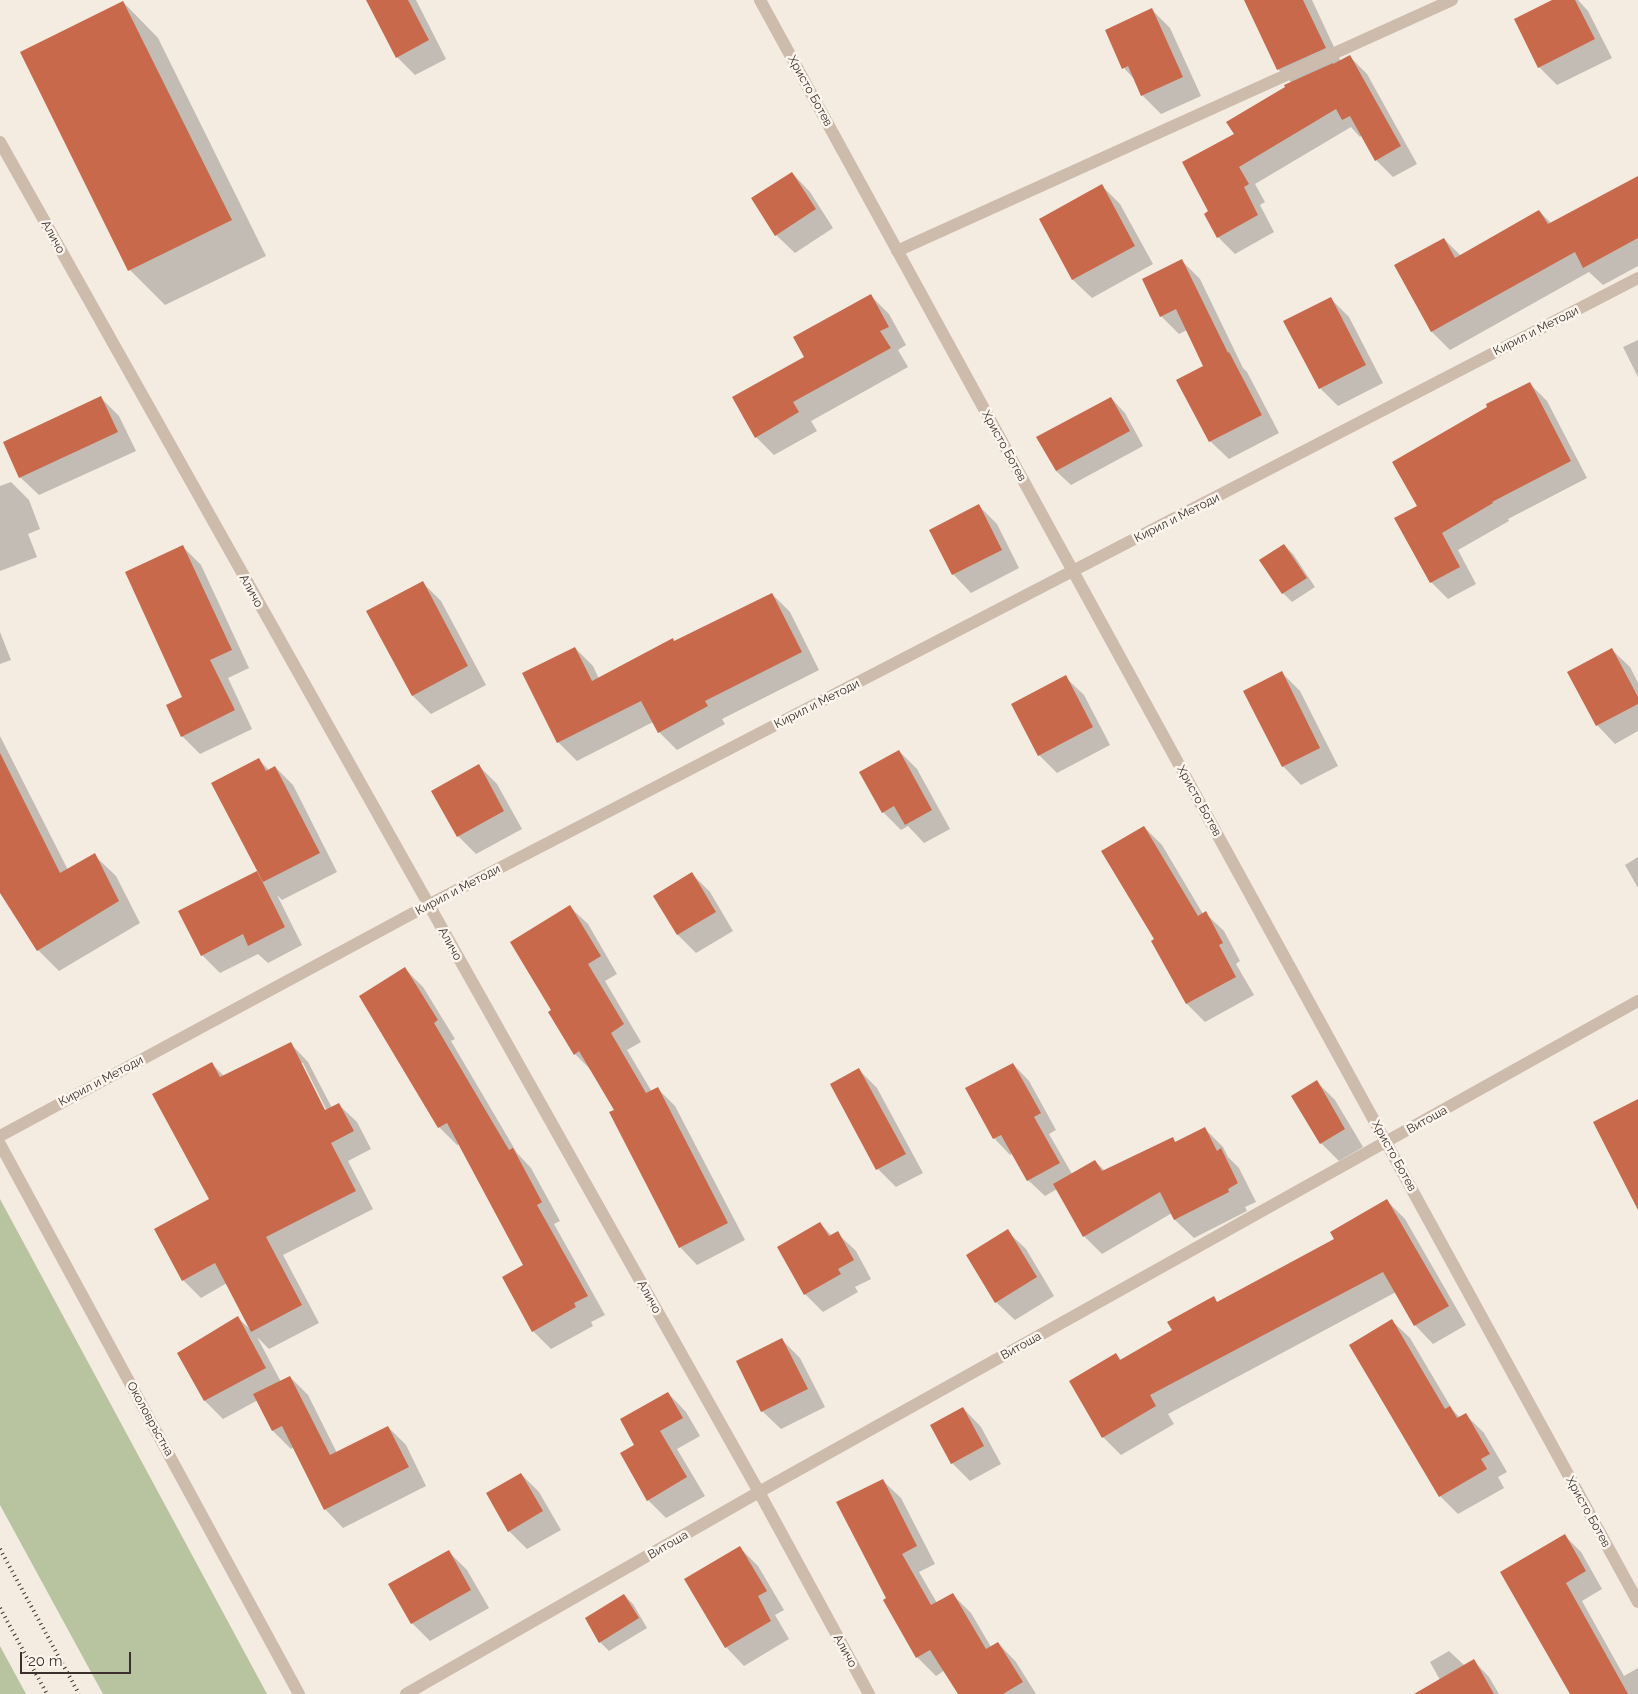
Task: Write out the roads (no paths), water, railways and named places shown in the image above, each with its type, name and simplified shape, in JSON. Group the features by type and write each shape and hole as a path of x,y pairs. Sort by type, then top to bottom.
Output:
{"street":[{"name":"Христо Ботев","path":"760,0 1638,1602"},
{"path":"897,251 1452,0"},
{"name":"Аличо","path":"0,142 759,1492 869,1694"},
{"name":"Кирил и Методи","path":"0,1136 428,905 1638,278"},
{"name":"Витоша","path":"406,1694 759,1492 1638,1002"},
{"name":"Околовръстна","path":"0,1144 299,1694"}],"railway":[{"path":"0,1549 79,1694"},
{"path":"0,1608 47,1694"}]}
